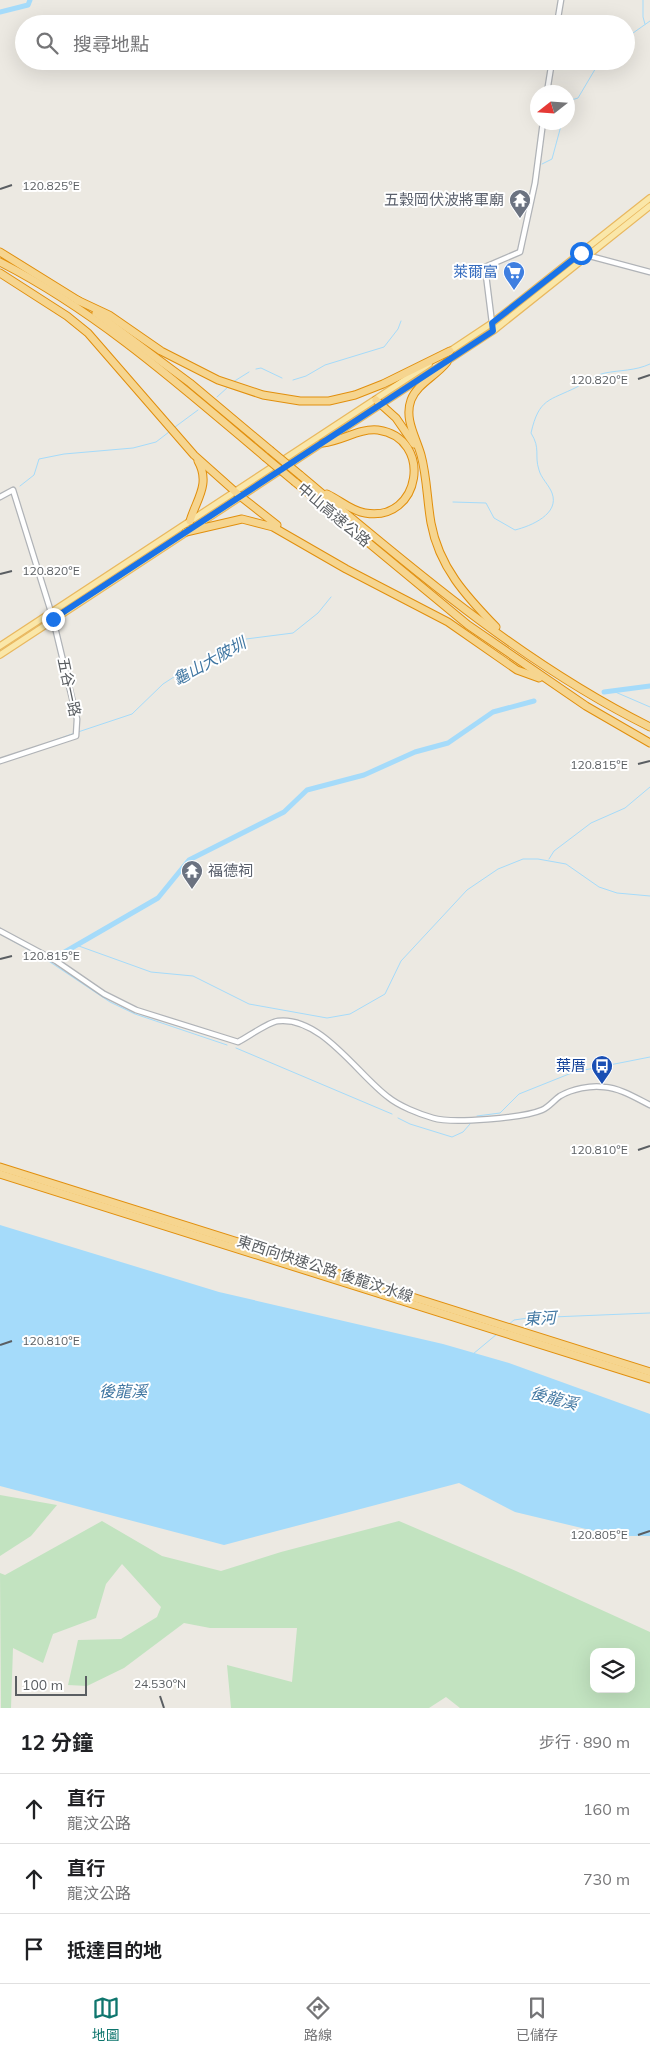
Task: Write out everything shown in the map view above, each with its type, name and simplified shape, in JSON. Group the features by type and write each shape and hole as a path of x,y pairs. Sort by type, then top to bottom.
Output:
{"highway":[{"name":"中山高速公路","path":"0,252 77,300 190,384 372,535 514,645 586,692 650,727"},
{"name":"中山高速公路","path":"0,262 52,292 142,355 461,619 586,706 650,743"},
{"path":"0,273 88,333 194,455 237,494 294,539"},
{"path":"77,300 109,315 161,351 218,380 263,395 300,401 329,401 355,395 383,384 450,351"},
{"path":"446,362 438,374 416,391 409,408 409,419 421,455 431,521 443,563 458,586 514,645"},
{"path":"379,402 396,418 421,455"},
{"path":"318,491 354,510 364,513 381,513 392,510 404,500 411,488 415,475 410,453 399,439 386,432 364,431 336,442 323,443"},
{"path":"190,521 204,485 201,467 194,455"},
{"path":"186,532 242,519 263,523 448,622 517,670 548,681"},
{"name":"東西向快速公路 後龍汶水線","path":"0,1167 650,1372"},
{"name":"東西向快速公路 後龍汶水線","path":"0,1174 650,1379"}],"main road":[{"path":"0,646 190,521 323,443 462,342 492,323 650,198"},
{"path":"0,655 186,532 237,494 493,331 650,206"},
{"path":"462,342 466,349"}],"street":[{"path":"558,15 560,0"},
{"path":"548,85 551,70"},
{"path":"493,331 485,267 520,252 534,183 542,130"},
{"path":"581,253 650,272"},
{"path":"0,496 13,490 51,612"},
{"name":"五谷一路","path":"0,761 76,736 77,719 53,619"},
{"path":"0,931 56,960 104,994 136,1010 238,1042 277,1021 291,1022 311,1030 337,1047 388,1098 434,1119 474,1120 525,1114 544,1110 560,1096 574,1090 602,1086 614,1089 650,1105"}],"green space":[{"path":"0,1495 57,1505 31,1536 0,1556"},
{"path":"102,1521 162,1556 221,1571 281,1552 399,1521 516,1571 650,1632 650,1708 460,1708 446,1697 429,1708 231,1708 227,1665 292,1682 297,1628 210,1628 184,1623 124,1668 87,1686 68,1685 78,1640 121,1639 157,1617 161,1607 122,1564 106,1584 96,1618 53,1634 43,1663 13,1648 11,1708 1,1708 0,1573 5,1575"}],"water":[{"name":"後龍溪","path":"0,1225 219,1292 443,1344 509,1363 650,1414 650,1536 615,1536 515,1512 459,1483 224,1545 0,1486"}],"waterway":[{"path":"0,12 28,5 30,0"},
{"path":"643,0 645,24"},
{"path":"635,32 650,21"},
{"path":"575,99 578,98 595,70"},
{"path":"542,164 552,159 560,130"},
{"path":"293,380 306,376 325,365 384,347 398,329 401,321"},
{"name":"龜山大陂圳","path":"453,502 486,503 494,518 515,530 542,518 552,507 553,500 551,490 539,470 536,443 531,433 534,422 542,407 552,398 598,375 639,368 650,364"},
{"path":"256,369 261,368 282,378"},
{"path":"233,382 249,372"},
{"path":"217,397 228,387"},
{"path":"175,427 198,410"},
{"path":"20,486 34,475 39,459 64,454 133,448 156,442 169,432"},
{"name":"龜山大陂圳","path":"78,732 132,714 163,684 180,673 246,639 293,633 318,613 331,597"},
{"path":"604,692 650,686"},
{"path":"613,691 650,707"},
{"path":"44,958 63,953 158,898 189,860 284,812 307,790 364,775 415,752 448,743 493,712 534,701"},
{"name":"龜山大陂圳","path":"22,752 75,733"},
{"path":"549,859 554,851 591,823 625,808 650,787"},
{"path":"76,945 151,972 193,976 249,1004 327,1018 350,1014 385,994 401,961 467,890 498,869 523,859 538,859 566,864 599,887 617,893 650,896"},
{"path":"0,934 44,958 110,1002 135,1014 227,1045"},
{"path":"236,1048 392,1114"},
{"path":"477,1116 500,1113 519,1094 574,1072 650,1057"},
{"path":"398,1118 410,1124 452,1137 463,1132 470,1124"},
{"name":"東河","path":"508,1325 514,1320 528,1318 650,1313"},
{"name":"東河","path":"473,1354 497,1334"}],"place":[{"name":"五穀岡伏波將軍廟","path":"520,219"},
{"name":"萊爾富","path":"514,291"},
{"name":"福德祠","path":"192,890"},
{"name":"葉厝","path":"602,1085"}],"route":[{"path":"53,619 493,331 492,323 581,253"}]}
